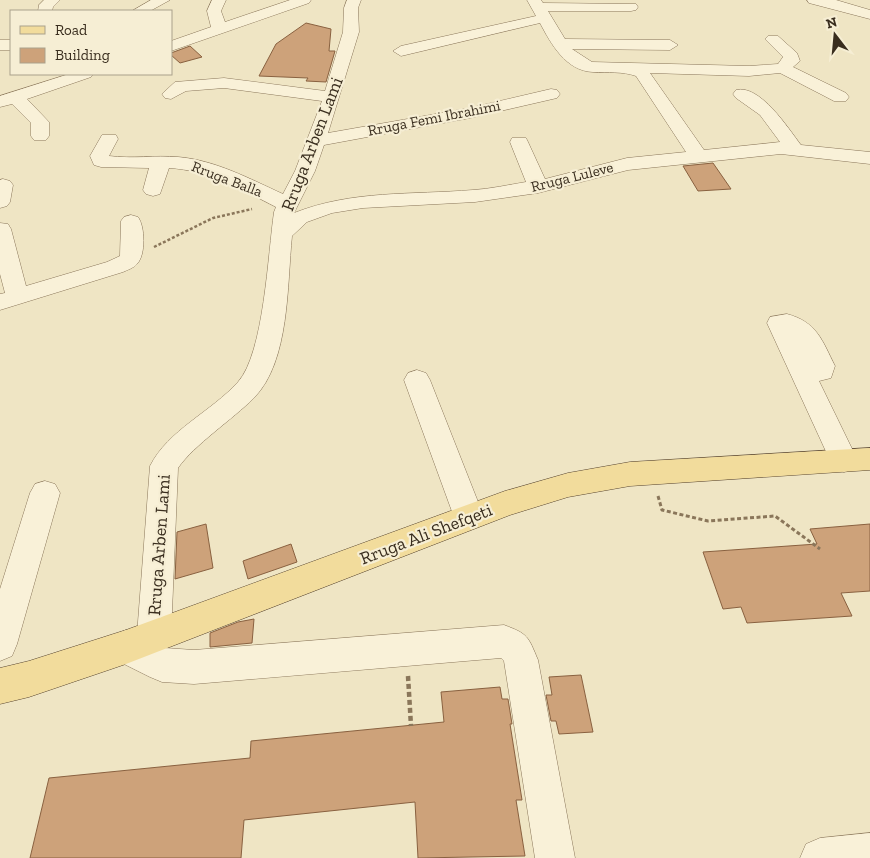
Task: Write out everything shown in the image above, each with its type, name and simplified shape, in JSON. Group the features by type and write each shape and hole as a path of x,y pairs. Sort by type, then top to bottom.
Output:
{"main road":[{"name":"Rruga Ali Shefqeti","path":"0,686 29,679 140,642 469,517 544,492 604,478 857,460"}],"street":[{"path":"45,10 46,5 53,0"},
{"path":"141,10 163,0"},
{"path":"219,0 214,11 219,28"},
{"name":"Rruga Arben Lami","path":"140,642 154,610 164,466 171,456 246,390 259,372 270,336 286,208 305,171 332,97 351,32 350,17 354,0"},
{"path":"814,0 838,2 870,15"},
{"path":"172,46 300,1"},
{"path":"401,51 539,8 631,7"},
{"path":"539,8 560,44 575,60 584,65 749,71 782,68 792,61 790,56 773,39"},
{"path":"560,44 670,45"},
{"path":"629,68 642,73 698,156"},
{"path":"782,68 840,97"},
{"path":"8,100 82,75"},
{"path":"171,94 180,86 224,83 332,97"},
{"name":"Rruga Femi Ibrahimi","path":"316,141 470,113 551,94"},
{"path":"742,94 766,110 794,148"},
{"path":"8,100 40,122 40,136"},
{"name":"Rruga Balla","path":"109,139 100,156 101,161 159,161 190,164 211,170 286,208"},
{"path":"519,142 538,186"},
{"name":"Rruga Luleve","path":"280,246 300,218 328,206 363,202 475,196 585,177 627,164 698,156 794,148 870,158"},
{"path":"153,190 159,170 159,161"},
{"path":"0,229 9,299 129,260 132,253 131,221"},
{"path":"802,374 857,460"},
{"path":"417,380 469,517"},
{"path":"0,644 45,493"},
{"path":"140,642 162,665 194,667 504,641 515,647 522,660 555,858"},
{"path":"820,858 870,853"}],"path":[{"path":"129,260 204,222 227,213 262,208 286,208"},
{"path":"662,510 708,521 775,516 820,549"},
{"path":"406,648 411,726"}],"building":[{"path":"306,23 331,29 329,51 335,51 326,82 306,81 308,78 259,76 276,44"},
{"path":"190,46 202,57 180,63 172,56 172,53"},
{"path":"713,163 731,189 698,191 683,166"},
{"path":"206,524 213,568 175,579 177,532"},
{"path":"870,524 870,591 841,593 852,616 747,623 741,607 723,609 703,552 817,544 810,529"},
{"path":"291,544 297,562 248,579 243,561"},
{"path":"254,619 252,643 210,647 210,633 238,622"},
{"path":"581,675 593,732 559,734 556,721 551,721 546,695 552,695 549,677"},
{"path":"500,687 502,699 508,699 512,724 510,724 522,800 516,800 525,856 418,858 415,802 244,820 241,858 30,858 49,778 250,758 251,741 444,722 441,692"}]}
